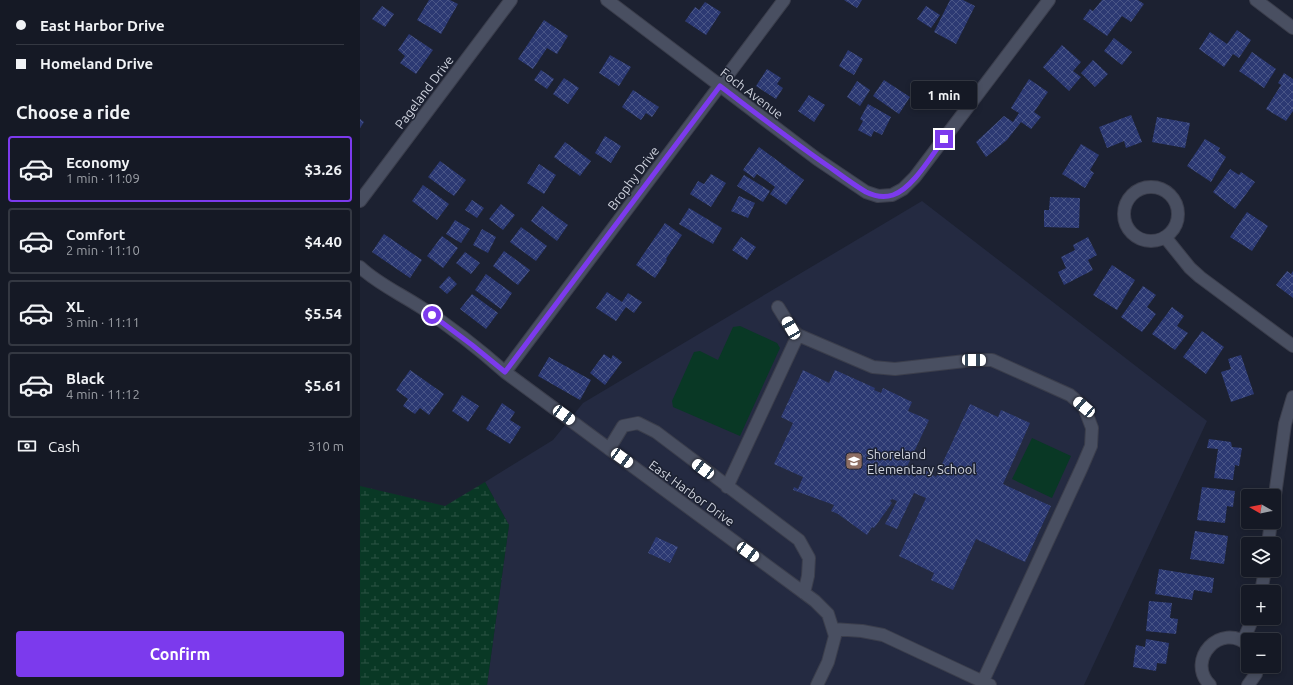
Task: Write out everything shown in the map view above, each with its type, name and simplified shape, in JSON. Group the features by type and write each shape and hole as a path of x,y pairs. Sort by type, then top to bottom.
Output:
{"street":[{"name":"Pageland Drive","path":"360,201 511,0"},
{"name":"Foch Avenue","path":"607,0 817,159 866,192 878,196 887,196 897,193 915,177 1049,0"},
{"name":"Brophy Drive","path":"505,372 784,0"},
{"path":"1256,0 1292,26"},
{"path":"1153,186 1160,188 1172,196 1176,202 1178,215 1177,222 1174,229 1166,237 1154,241 1145,241 1137,238 1126,226 1124,213 1125,206 1132,194 1138,190 1153,186"},
{"path":"1166,237 1190,268 1200,277 1293,346"},
{"name":"East Harbor Drive","path":"360,267 388,288 407,298 441,321 505,372 815,601 828,614 835,636 828,662 817,685"},
{"path":"778,307 791,328 798,335 873,368 895,369 974,360 992,360 1070,395 1084,407 1092,428 1091,446 986,683 875,632 833,629"},
{"path":"727,487 798,335"},
{"path":"1276,489 1285,424 1293,397"},
{"path":"609,449 623,426 638,423 656,432 799,540 809,558 808,576 804,593"},
{"path":"1210,685 1202,671 1202,664 1206,650 1216,641 1224,638 1231,638 1241,642"},
{"path":"1248,685 1256,673"}],"shaded area":[{"name":"Shoreland Elementary School","path":"922,201 1207,421 1084,685 487,685 509,525 485,482 553,440 583,403"}],"green space":[{"path":"740,326 777,343 780,348 740,436 673,407 672,401 694,352 700,351 718,360 733,327"},
{"path":"1032,438 1071,456 1052,498 1012,479"},
{"path":"485,482 509,525 487,685 360,685 360,486 445,506"}],"building":[{"path":"429,0 450,0 458,4 441,34 417,20"},
{"path":"844,0 862,0 857,8"},
{"path":"950,0 963,0 975,6 956,44 934,32"},
{"path":"1102,0 1138,0 1144,4 1131,22 1122,16 1107,36 1083,19 1090,9 1093,11"},
{"path":"705,2 721,12 706,35 685,21 695,7 699,10"},
{"path":"382,6 394,14 385,27 372,19"},
{"path":"926,6 940,15 931,28 917,19"},
{"path":"544,20 568,36 557,54 547,48 533,69 518,59"},
{"path":"1237,30 1251,40 1239,58 1233,54 1224,67 1199,49 1210,32 1227,44"},
{"path":"409,34 433,50 416,74 400,63 405,56 398,50"},
{"path":"1114,38 1132,52 1122,65 1104,51"},
{"path":"1062,45 1081,62 1073,71 1081,77 1069,91 1043,67"},
{"path":"848,50 863,59 854,75 839,66"},
{"path":"1252,52 1276,69 1264,88 1239,71"},
{"path":"610,55 631,67 619,86 599,73"},
{"path":"1093,60 1108,74 1095,87 1081,73"},
{"path":"767,69 781,78 777,84 783,88 776,99 756,86"},
{"path":"541,70 554,79 547,89 534,80"},
{"path":"1284,73 1293,79 1293,111 1286,121 1266,109 1281,85 1278,83"},
{"path":"564,78 579,88 568,104 553,94"},
{"path":"1029,79 1048,92 1034,112 1041,117 1031,129 1021,122 1007,140 986,157 976,142 1004,116 1013,122 1019,113 1011,108"},
{"path":"884,80 910,97 899,114 873,96"},
{"path":"857,81 870,90 860,106 847,97"},
{"path":"633,90 659,107 652,117 646,113 641,120 622,107"},
{"path":"809,95 825,105 814,122 798,111"},
{"path":"868,104 891,117 882,135 874,131 871,137 858,130 863,121 860,119"},
{"path":"1131,115 1142,142 1126,148 1124,141 1107,148 1099,127"},
{"path":"1157,117 1190,123 1185,148 1152,142"},
{"path":"360,119 364,122 360,128"},
{"path":"605,136 621,146 611,163 595,153"},
{"path":"1205,139 1220,148 1218,151 1226,157 1211,182 1187,166"},
{"path":"565,142 591,161 580,176 554,157"},
{"path":"1081,144 1099,155 1090,170 1094,173 1085,188 1062,174"},
{"path":"759,147 804,180 786,205 770,194 775,187 757,174 754,178 743,170"},
{"path":"440,161 466,180 454,196 428,177"},
{"path":"539,164 556,175 544,194 527,183"},
{"path":"1230,169 1239,175 1241,172 1255,182 1235,209 1213,192"},
{"path":"711,174 726,183 711,207 690,194 698,181 704,184"},
{"path":"744,175 770,191 763,202 737,186"},
{"path":"423,185 449,204 437,220 412,201"},
{"path":"739,196 755,203 748,218 731,211"},
{"path":"1050,197 1080,198 1079,228 1044,227 1044,210 1049,210"},
{"path":"472,200 484,208 477,218 465,210"},
{"path":"501,204 515,215 503,230 489,219"},
{"path":"542,206 568,225 557,241 531,221"},
{"path":"689,208 722,228 713,244 679,224"},
{"path":"1247,212 1268,226 1252,251 1230,237"},
{"path":"455,220 470,229 461,243 446,234"},
{"path":"665,223 682,235 655,278 636,265"},
{"path":"521,227 547,246 536,261 510,242"},
{"path":"482,229 496,237 488,253 473,245"},
{"path":"384,234 422,260 410,278 372,252"},
{"path":"442,236 458,248 443,268 427,256"},
{"path":"741,237 756,247 747,260 732,250"},
{"path":"1088,237 1097,255 1088,260 1093,270 1064,285 1058,272 1066,268 1061,257 1075,250 1073,245"},
{"path":"504,251 530,270 518,285 493,266"},
{"path":"465,252 480,263 471,274 456,263"},
{"path":"1112,265 1135,280 1117,310 1093,295"},
{"path":"1287,271 1291,274 1293,271 1293,298 1276,285"},
{"path":"486,274 512,293 501,309 475,290"},
{"path":"449,276 457,284 447,294 439,287"},
{"path":"1143,286 1156,295 1147,307 1156,314 1142,332 1121,317"},
{"path":"607,292 622,302 628,293 642,302 634,313 626,307 616,321 596,308"},
{"path":"472,294 498,313 486,329 460,309"},
{"path":"1172,307 1184,316 1177,326 1188,333 1175,350 1152,334"},
{"path":"1202,331 1224,347 1206,374 1183,357"},
{"path":"604,354 611,359 613,355 622,362 605,385 590,373"},
{"path":"1241,355 1254,394 1231,402 1221,372 1231,369 1228,359"},
{"path":"549,357 591,380 580,400 538,376"},
{"path":"410,370 444,394 429,415 420,408 415,414 403,406 408,399 396,390"},
{"path":"803,370 829,383 835,370 875,388 874,390 881,393 883,388 912,402 908,411 929,420 905,471 915,477 922,468 936,477 970,404 998,417 1001,410 1030,423 1003,484 1051,506 1025,562 976,539 953,590 931,580 934,573 899,556 926,498 914,493 897,529 885,524 897,501 892,499 890,501 892,503 874,528 872,527 867,535 838,514 831,511 834,505 793,490 794,487 798,489 803,477 774,464 793,423 781,417"},
{"path":"462,395 479,406 468,422 452,411"},
{"path":"502,403 515,412 510,420 521,427 510,444 486,429"},
{"path":"1209,439 1231,442 1232,447 1242,448 1239,466 1235,465 1233,480 1214,478 1218,449 1207,448"},
{"path":"1202,487 1235,491 1233,507 1227,506 1225,523 1197,520"},
{"path":"1195,531 1228,536 1224,564 1190,559"},
{"path":"656,537 678,547 670,563 648,553"},
{"path":"1159,569 1214,578 1212,593 1194,590 1192,600 1155,594"},
{"path":"1149,601 1172,603 1170,618 1178,619 1176,634 1146,631"},
{"path":"1146,639 1169,643 1166,664 1157,663 1156,671 1133,667 1136,645 1145,647"}],"place":[{"name":"Shoreland Elementary School","path":"854,461"}],"route":[{"path":"432,315 456,332 505,372 720,86 817,159 866,192 878,196 892,195 909,184 944,139"}]}
